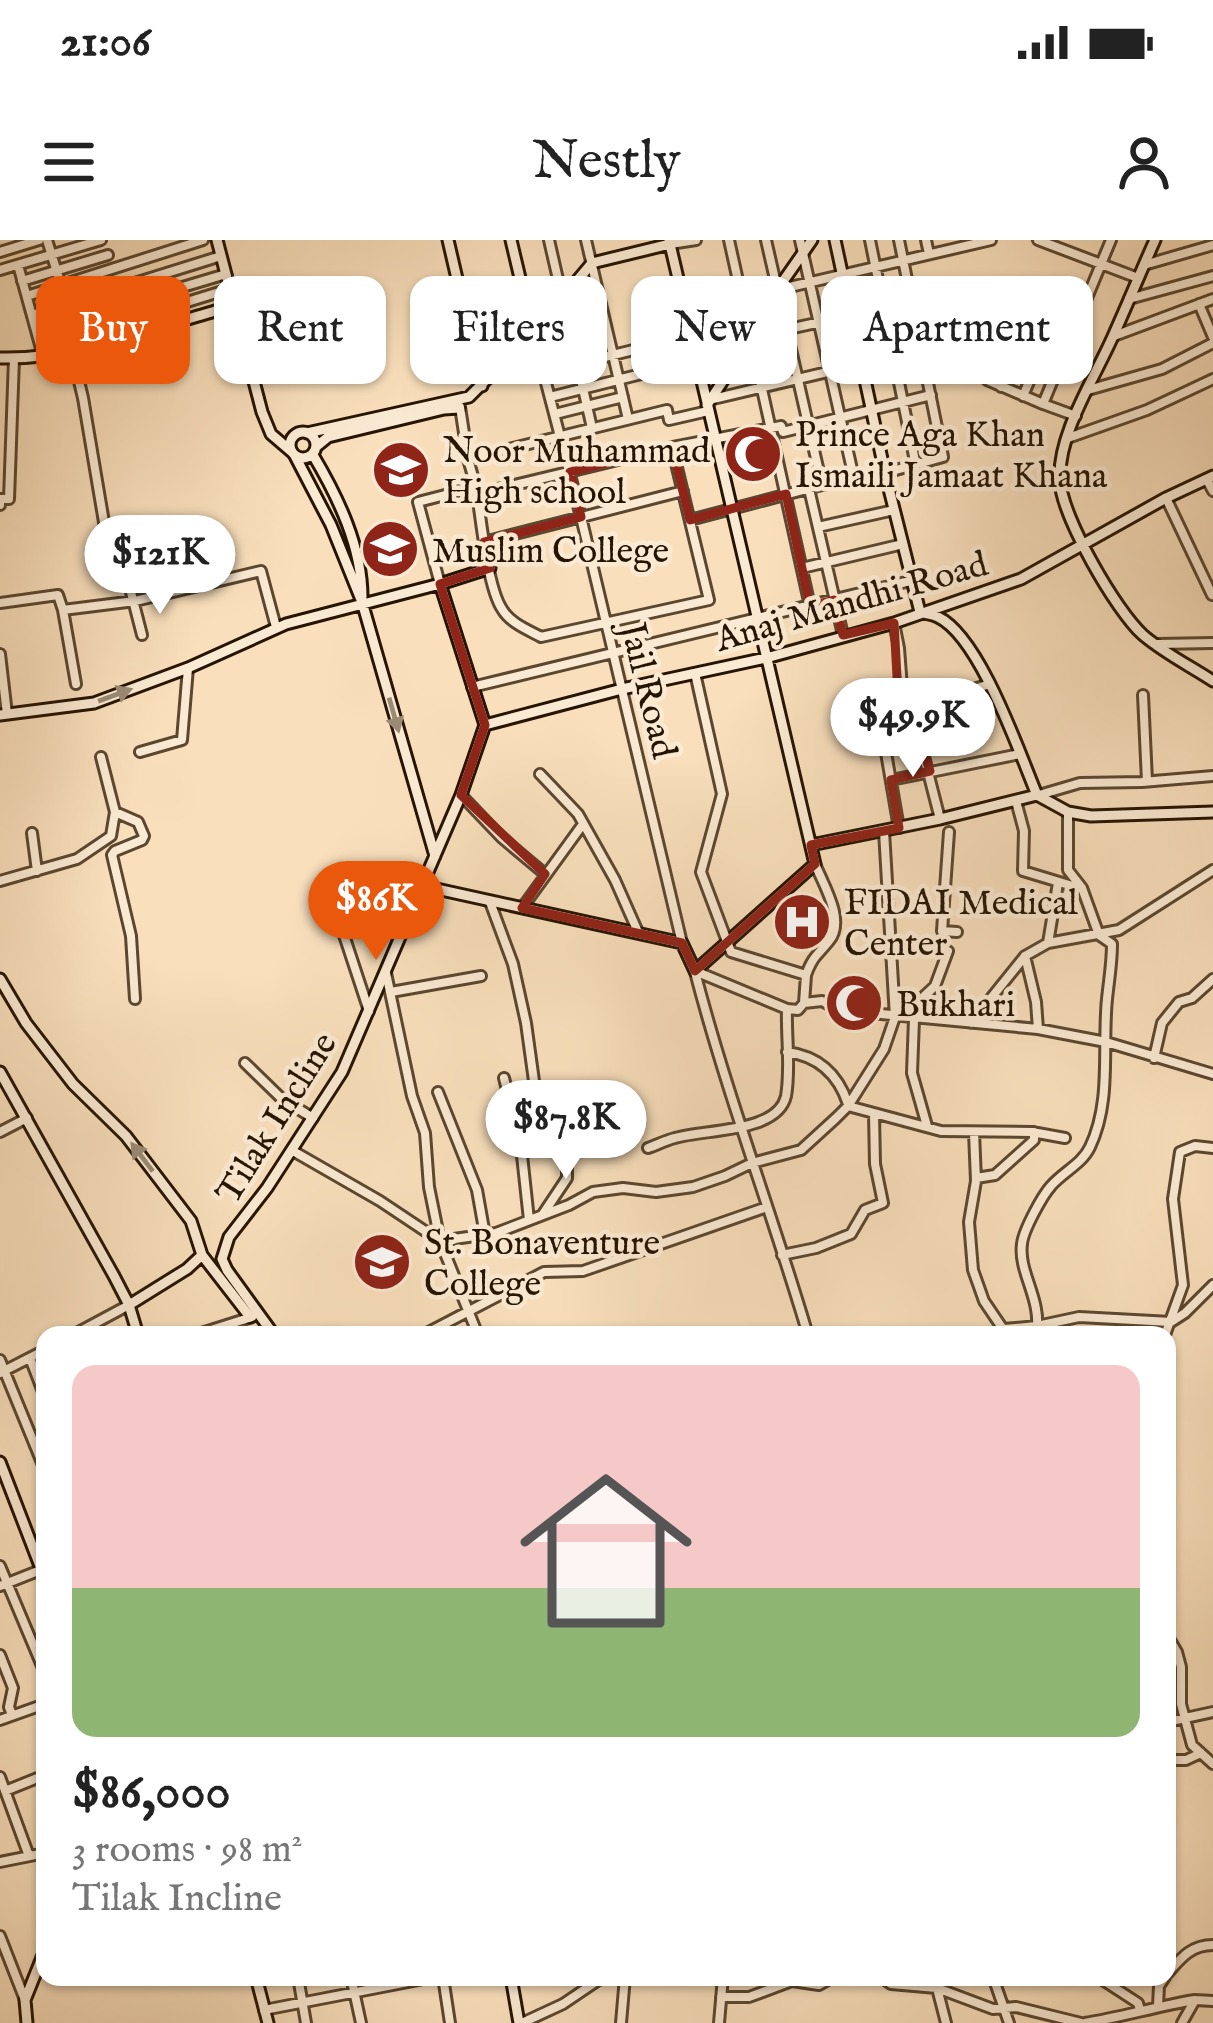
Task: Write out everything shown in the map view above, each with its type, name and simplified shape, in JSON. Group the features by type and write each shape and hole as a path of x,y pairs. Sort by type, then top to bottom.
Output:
{"street":[{"path":"0,252 43,240 59,276"},
{"path":"0,270 103,240 113,269"},
{"path":"91,276 202,240"},
{"path":"190,285 226,274 217,240"},
{"path":"255,384 271,434 302,459 328,437 459,408 482,386 448,240"},
{"name":"Jail Road","path":"511,240 520,276"},
{"path":"549,240 557,276"},
{"path":"586,240 628,419"},
{"path":"582,276 592,263 669,242 696,240"},
{"path":"729,240 737,276"},
{"path":"766,240 774,276"},
{"path":"800,240 821,332"},
{"path":"787,276 812,240"},
{"path":"835,240 843,274"},
{"path":"869,240 876,276"},
{"path":"899,240 907,276"},
{"path":"926,240 929,254"},
{"path":"797,285 929,254 952,244 992,240"},
{"path":"1038,240 1138,278"},
{"path":"1043,404 1111,240"},
{"path":"1155,240 1076,416 1060,482 1083,543 1142,634 1213,681"},
{"path":"669,242 677,276"},
{"path":"1144,265 1213,244"},
{"path":"22,281 109,255"},
{"path":"157,276 221,256"},
{"path":"18,265 36,329"},
{"path":"1130,299 1213,276"},
{"path":"27,296 36,293"},
{"path":"1114,336 1213,299"},
{"path":"1088,390 1162,369 1213,340 1199,304"},
{"path":"1001,387 1028,313 1032,310 1052,318 1053,326 1023,396"},
{"path":"32,315 36,314"},
{"path":"797,328 819,323"},
{"path":"607,357 631,351"},
{"path":"0,358 36,357"},
{"path":"0,505 0,499 9,499 14,358"},
{"path":"467,459 667,410 669,419 762,387 821,373"},
{"path":"797,375 822,484"},
{"path":"550,397 631,377"},
{"path":"1068,438 1147,410 1213,379"},
{"path":"80,384 106,534 123,561 142,635"},
{"name":"Jail Road","path":"546,384 682,943"},
{"path":"582,384 592,428"},
{"path":"695,971 798,1010 804,1003 806,975 814,956 834,937 836,920 815,864 703,384"},
{"path":"709,405 722,384"},
{"path":"761,384 811,606"},
{"path":"833,384 854,478"},
{"path":"868,384 920,612 952,627 992,684 1037,795 1069,812 1091,816 1213,812"},
{"path":"899,384 916,466"},
{"path":"690,520 944,457 929,384"},
{"path":"995,384 1076,416"},
{"path":"484,725 418,502 771,428 782,426 783,432 931,395"},
{"path":"267,425 277,434 294,436 470,397"},
{"path":"555,414 623,397"},
{"path":"459,408 499,605 506,616 541,637 709,600 672,447"},
{"path":"307,433 314,437 315,450 348,527 362,578 362,602"},
{"path":"294,436 293,454 331,525 362,602 435,856"},
{"name":"Anaj Mandhi Road","path":"484,725 893,623 1021,579 1166,498 1211,482"},
{"path":"809,489 843,635"},
{"path":"484,542 683,491"},
{"path":"1166,498 1212,595"},
{"path":"818,527 895,510"},
{"path":"802,568 903,544"},
{"path":"0,654 3,714 94,703 188,668 276,627 490,568"},
{"path":"63,610 135,601 261,571 276,627"},
{"path":"471,687 910,581"},
{"path":"0,603 58,595 76,684"},
{"path":"893,623 902,688 896,701 900,729 918,733"},
{"path":"1157,644 1213,643"},
{"path":"140,752 182,740 188,668"},
{"path":"695,673 722,794 701,872 729,947 806,975"},
{"path":"896,701 951,696 992,684"},
{"path":"1143,695 1147,781"},
{"path":"918,733 928,722 926,698"},
{"name":"Tilak Incline","path":"254,1316 222,1259 229,1237 342,1072 461,795 484,725"},
{"path":"918,733 940,819"},
{"path":"884,741 899,828"},
{"path":"891,780 1020,754"},
{"path":"0,881 77,859 111,836 115,812 101,757"},
{"path":"540,774 578,814 638,932"},
{"path":"811,845 940,819 1080,783 1213,776"},
{"path":"461,795 545,874"},
{"path":"1016,801 1024,831 1024,872 1082,888"},
{"path":"115,812 138,822 144,836 112,855 131,936 135,998"},
{"path":"1036,1326 1036,1301 1022,1242 1052,1184 1088,1152 1104,1093 1112,944 1100,935 1082,888 1068,870 1069,812"},
{"path":"522,908 584,824"},
{"path":"292,1151 440,1241 485,1235 593,1192 623,1188 656,1192 693,1186 801,1150 848,1106 884,1049 895,1017 884,831"},
{"path":"949,832 942,932 956,932"},
{"path":"32,833 37,871"},
{"path":"695,971 729,947 815,864"},
{"path":"971,1023 1025,956 1048,943 1119,930 1213,870"},
{"path":"1048,943 1058,883"},
{"path":"423,886 682,943 695,971 739,1127 805,1326"},
{"path":"490,902 513,964 538,1110"},
{"path":"341,926 369,1012"},
{"path":"927,1126 912,1073 914,1019 919,1000 935,986 948,952"},
{"path":"1025,956 1038,1029"},
{"path":"386,973 412,1096 425,1133 440,1241 474,1326"},
{"path":"391,992 481,976"},
{"path":"0,979 26,1023 73,1084 126,1136 191,1221 202,1255 265,1326"},
{"path":"1154,1058 1162,1023 1179,1002 1192,998 1213,980"},
{"path":"804,1003 822,1001 839,1010 1038,1029 1106,1042 1213,1074"},
{"path":"648,1148 675,1138 739,1127 779,1112 785,1099 787,1009"},
{"path":"787,1052 806,1054 822,1063 843,1089 848,1106"},
{"path":"244,1064 282,1099 313,1118"},
{"path":"0,1075 129,1305 135,1326"},
{"path":"504,1078 521,1146 530,1220"},
{"path":"438,1092 477,1190 485,1235"},
{"path":"542,1216 567,1178 558,1100"},
{"path":"848,1106 941,1131 1034,1132 1066,1138"},
{"path":"782,1255 816,1249 851,1234 866,1209 884,1203 875,1164 874,1114"},
{"path":"0,1132 27,1118"},
{"path":"974,1132 976,1178 969,1222 974,1270 984,1301 1002,1326"},
{"path":"976,1178 995,1175 1034,1140 1034,1132"},
{"path":"1169,1326 1183,1285 1173,1198 1180,1152 1195,1146 1213,1148"},
{"path":"442,1326 544,1272 583,1271 767,1207"},
{"path":"90,1326 187,1269 202,1255"},
{"path":"1049,1326 1079,1317 1171,1322 1210,1290"},
{"path":"223,1326 254,1316"},
{"path":"36,1355 2,1367 36,1448"},
{"path":"30,1358 36,1373"},
{"path":"0,1462 36,1552"},
{"path":"0,1566 36,1654"},
{"path":"4,1585 36,1575"},
{"path":"1176,1650 1181,1704 1192,1745 1213,1764"},
{"path":"0,1655 14,1688 9,1706 12,1715"},
{"path":"0,1720 36,1707"},
{"path":"1176,1720 1213,1712"},
{"path":"1176,1760 1201,1754"},
{"path":"0,1778 28,1856"},
{"path":"5,1790 36,1778"},
{"path":"0,1862 36,1855"},
{"path":"0,1936 25,2000 27,2023"},
{"path":"1176,1963 1200,1945 1213,1945"},
{"path":"25,2000 36,1972"},
{"path":"258,1986 268,2023"},
{"path":"299,1986 306,2023"},
{"path":"352,1986 361,2023"},
{"path":"264,2010 383,1986"},
{"path":"440,1986 450,2023"},
{"path":"514,1986 521,2023 589,1986"},
{"path":"622,2021 624,1986"},
{"path":"719,2023 722,1986"},
{"path":"721,1997 749,1997 779,1986"},
{"path":"914,1986 938,1988 993,2009 1083,2023 1158,2006 1213,2001"},
{"path":"996,1986 1009,2023"},
{"path":"1112,1986 1138,2002 1140,2010"},
{"path":"1158,2006 1160,1986"},
{"path":"938,1988 946,2023"},
{"path":"1182,2023 1195,2000"}],"highlighted area":[{"path":"672,447 690,520 786,494 810,606 834,600 843,635 894,623 900,729 918,733 930,771 891,780 899,828 811,845 815,864 695,971 682,943 522,908 545,874 461,795 485,725 440,584 490,568 484,542 581,517 570,472"}],"place":[{"name":"Prince Aga Khan Ismaili Jamaat Khana","path":"753,454"},
{"name":"Noor Muhammad High school","path":"401,470"},
{"name":"Muslim College","path":"390,549"},
{"name":"FIDAI Medical Center","path":"802,922"},
{"name":"Bukhari","path":"854,1003"},
{"name":"St. Bonaventure College","path":"382,1262"}]}
